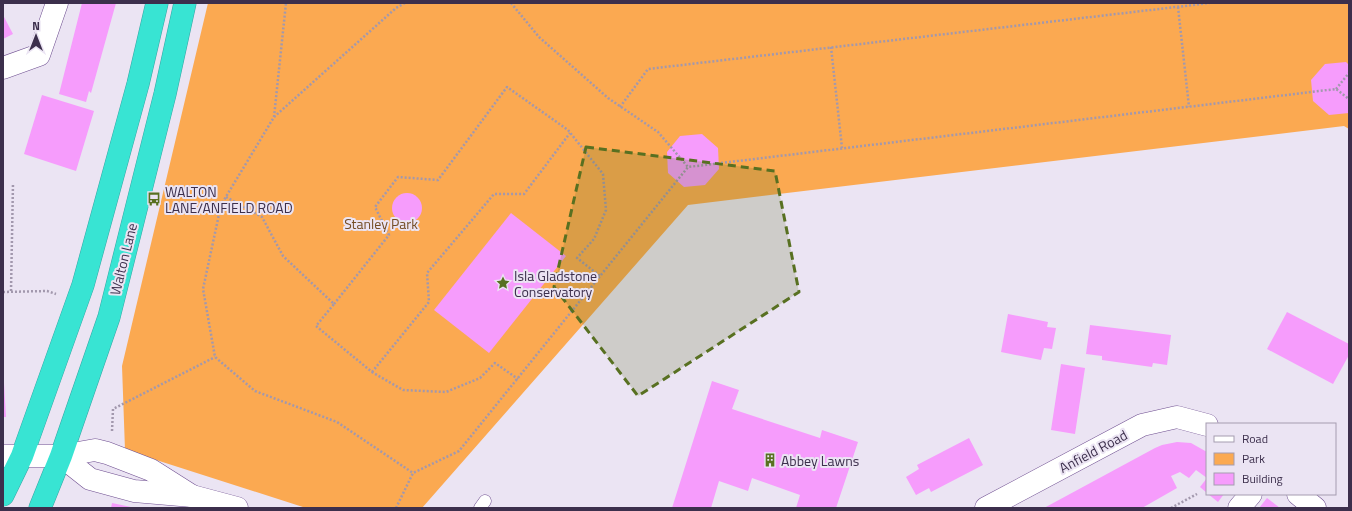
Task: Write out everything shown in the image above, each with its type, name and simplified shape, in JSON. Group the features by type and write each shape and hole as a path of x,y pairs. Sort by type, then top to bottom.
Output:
{"highway":[{"path":"3,495 12,456 83,285 138,84 157,3"},
{"name":"Walton Lane","path":"40,508 61,456 109,317 165,94 185,3"}],"street":[{"path":"3,68 39,55 57,3"},
{"name":"Anfield Road","path":"986,508 1142,425 1176,417 1206,425"},
{"path":"12,456 61,456 95,450 107,453 151,470 192,496"},
{"path":"61,456 90,479 134,491 192,496 237,508"},
{"path":"1239,508 1250,495"},
{"path":"1299,495 1315,508"}],"path":[{"path":"274,117 286,3"},
{"path":"405,3 396,8 274,117 221,205 203,289 215,357 255,391 337,422 413,474"},
{"path":"511,3 538,37 608,98 658,132 688,167"},
{"path":"620,107 648,69 1210,3"},
{"path":"1178,7 1189,107"},
{"path":"831,47 842,148"},
{"path":"396,508 413,474 459,451 688,167 1336,89 1349,73"},
{"path":"518,379 495,363 480,378 446,392 404,390 372,372 316,326 389,235 375,207 398,177 438,180 507,87 570,133 603,174 606,210 594,239 577,258 600,276"},
{"path":"1336,89 1349,99"},
{"path":"372,372 429,302 427,273 494,194 524,194 570,133"},
{"path":"11,292 13,183"},
{"path":"226,197 262,217 283,256 334,304"},
{"path":"3,292 47,292 78,300"},
{"path":"112,437 113,409 215,357"},
{"path":"1171,508 1196,494"}],"highlighted area":[{"path":"586,147 775,171 799,292 638,396 554,287"}],"green space":[{"name":"Stanley Park","path":"208,3 1349,3 1349,129 1344,126 688,205 422,508 306,508 125,450 122,366"}],"building":[{"path":"82,3 116,3 91,93 89,91 86,102 59,94"},
{"path":"3,15 13,34 3,39"},
{"path":"1346,62 1349,65 1349,113 1329,115 1313,101 1311,80 1325,64"},
{"path":"42,95 94,111 76,171 24,154"},
{"path":"702,134 718,148 719,169 705,185 684,187 668,173 667,152 680,136"},
{"path":"407,193 418,197 422,208 418,219 407,223 396,219 392,208 396,197"},
{"path":"511,213 566,256 489,353 434,310"},
{"path":"1287,312 1349,344 1349,355 1333,384 1267,349"},
{"path":"1008,314 1048,322 1047,327 1056,328 1052,349 1044,348 1041,360 1001,352"},
{"path":"1090,325 1171,335 1167,365 1153,363 1152,367 1102,360 1102,356 1086,354"},
{"path":"1061,364 1085,368 1075,434 1051,430"},
{"name":"Abbey Lawns","path":"712,381 739,390 732,409 820,438 822,430 858,442 836,508 796,508 800,495 752,478 748,491 719,481 711,508 672,508"},
{"path":"4,383 6,417 3,417"},
{"path":"969,438 983,465 931,492 929,488 916,495 906,477 919,469 917,465"},
{"path":"1177,442 1191,443 1206,451 1206,477 1196,470 1189,478 1180,472 1171,476 1177,488 1142,508 1044,508 1155,448"},
{"path":"1206,479 1206,492 1200,487"},
{"path":"1209,495 1223,495 1218,502"},
{"path":"1267,498 1280,508 1259,508"},
{"path":"112,503 131,507 131,508 111,508"}],"place":[{"name":"WALTON LANE/ANFIELD ROAD","path":"154,199"},
{"name":"Isla Gladstone Conservatory","path":"503,283"},
{"name":"Abbey Lawns","path":"770,460"}]}
